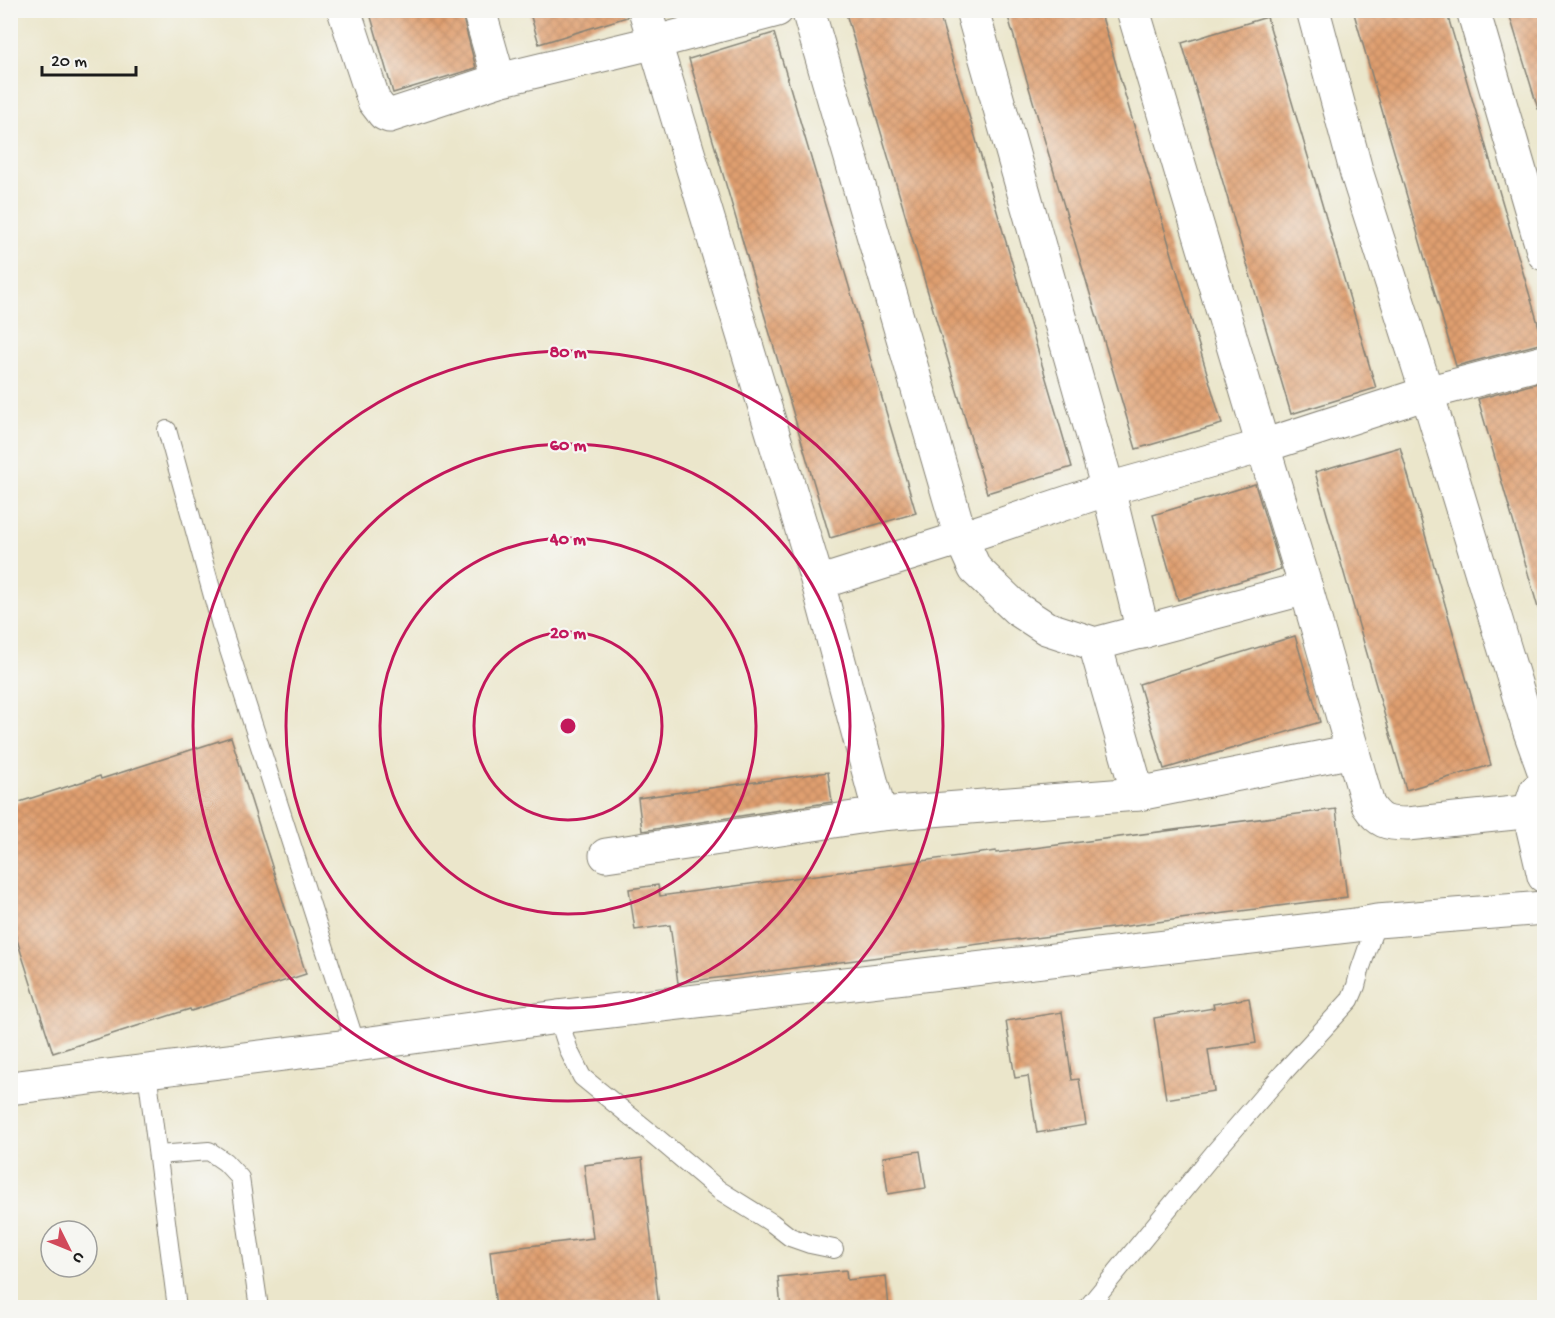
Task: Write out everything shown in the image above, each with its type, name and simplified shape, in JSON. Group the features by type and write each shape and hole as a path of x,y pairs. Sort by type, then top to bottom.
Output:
{"street":[{"path":"344,10 374,101 384,114 389,116 499,80 777,10"},
{"path":"479,10 499,80"},
{"path":"645,10 818,583 880,814"},
{"path":"808,10 961,538 975,569 1017,609 1046,628 1095,644 1306,588"},
{"path":"972,10 1108,489 1143,632"},
{"path":"1313,10 1357,174 1537,728 1544,770 1537,811 1543,869"},
{"path":"1473,10 1545,254"},
{"path":"1140,12 1368,805 1375,816 1393,824 1537,811"},
{"path":"818,583 1108,489 1263,446 1427,393 1545,362"},
{"path":"1095,644 1138,794"},
{"path":"606,855 880,814 1138,794 1353,751"},
{"path":"10,1088 356,1046 558,1017 1366,923 1545,908"}],"lane":[{"path":"167,430 221,625 356,1046"},
{"path":"1087,1308 1284,1071 1350,1000 1360,970 1366,923"},
{"path":"558,1017 569,1052 582,1077 719,1190 790,1237 834,1249"},
{"path":"147,1071 177,1308"},
{"path":"158,1155 209,1151 225,1162 240,1178 259,1308"}],"building":[{"path":"369,10 461,10 476,68 393,93"},
{"path":"529,10 627,10 627,17 539,44"},
{"path":"845,10 938,10 1072,467 987,493"},
{"path":"1006,10 1100,10 1222,424 1136,449"},
{"path":"1353,10 1446,10 1544,344 1456,366"},
{"path":"1508,10 1545,10 1545,108 1538,109"},
{"path":"1267,17 1376,388 1291,414 1182,43"},
{"path":"774,33 916,513 830,538 689,59"},
{"path":"1545,381 1545,607 1538,608 1478,399"},
{"path":"1400,447 1491,765 1406,790 1315,472"},
{"path":"1255,484 1281,569 1178,600 1153,515"},
{"path":"1295,636 1320,722 1164,769 1139,684"},
{"path":"231,737 306,974 53,1053 10,918 10,805 100,776 101,779"},
{"path":"828,772 832,802 642,831 638,798"},
{"path":"1336,809 1347,897 678,983 670,925 635,930 629,889 658,885 660,896"},
{"path":"1249,998 1256,1043 1208,1050 1214,1091 1166,1099 1154,1018 1214,1008 1213,1004"},
{"path":"1062,1012 1072,1080 1079,1079 1086,1125 1037,1133 1028,1076 1015,1078 1006,1021"},
{"path":"920,1151 926,1188 888,1194 883,1157"},
{"path":"642,1158 659,1308 496,1308 490,1251 593,1238 584,1165"},
{"path":"846,1270 847,1280 886,1276 889,1308 781,1308 778,1277"}]}
